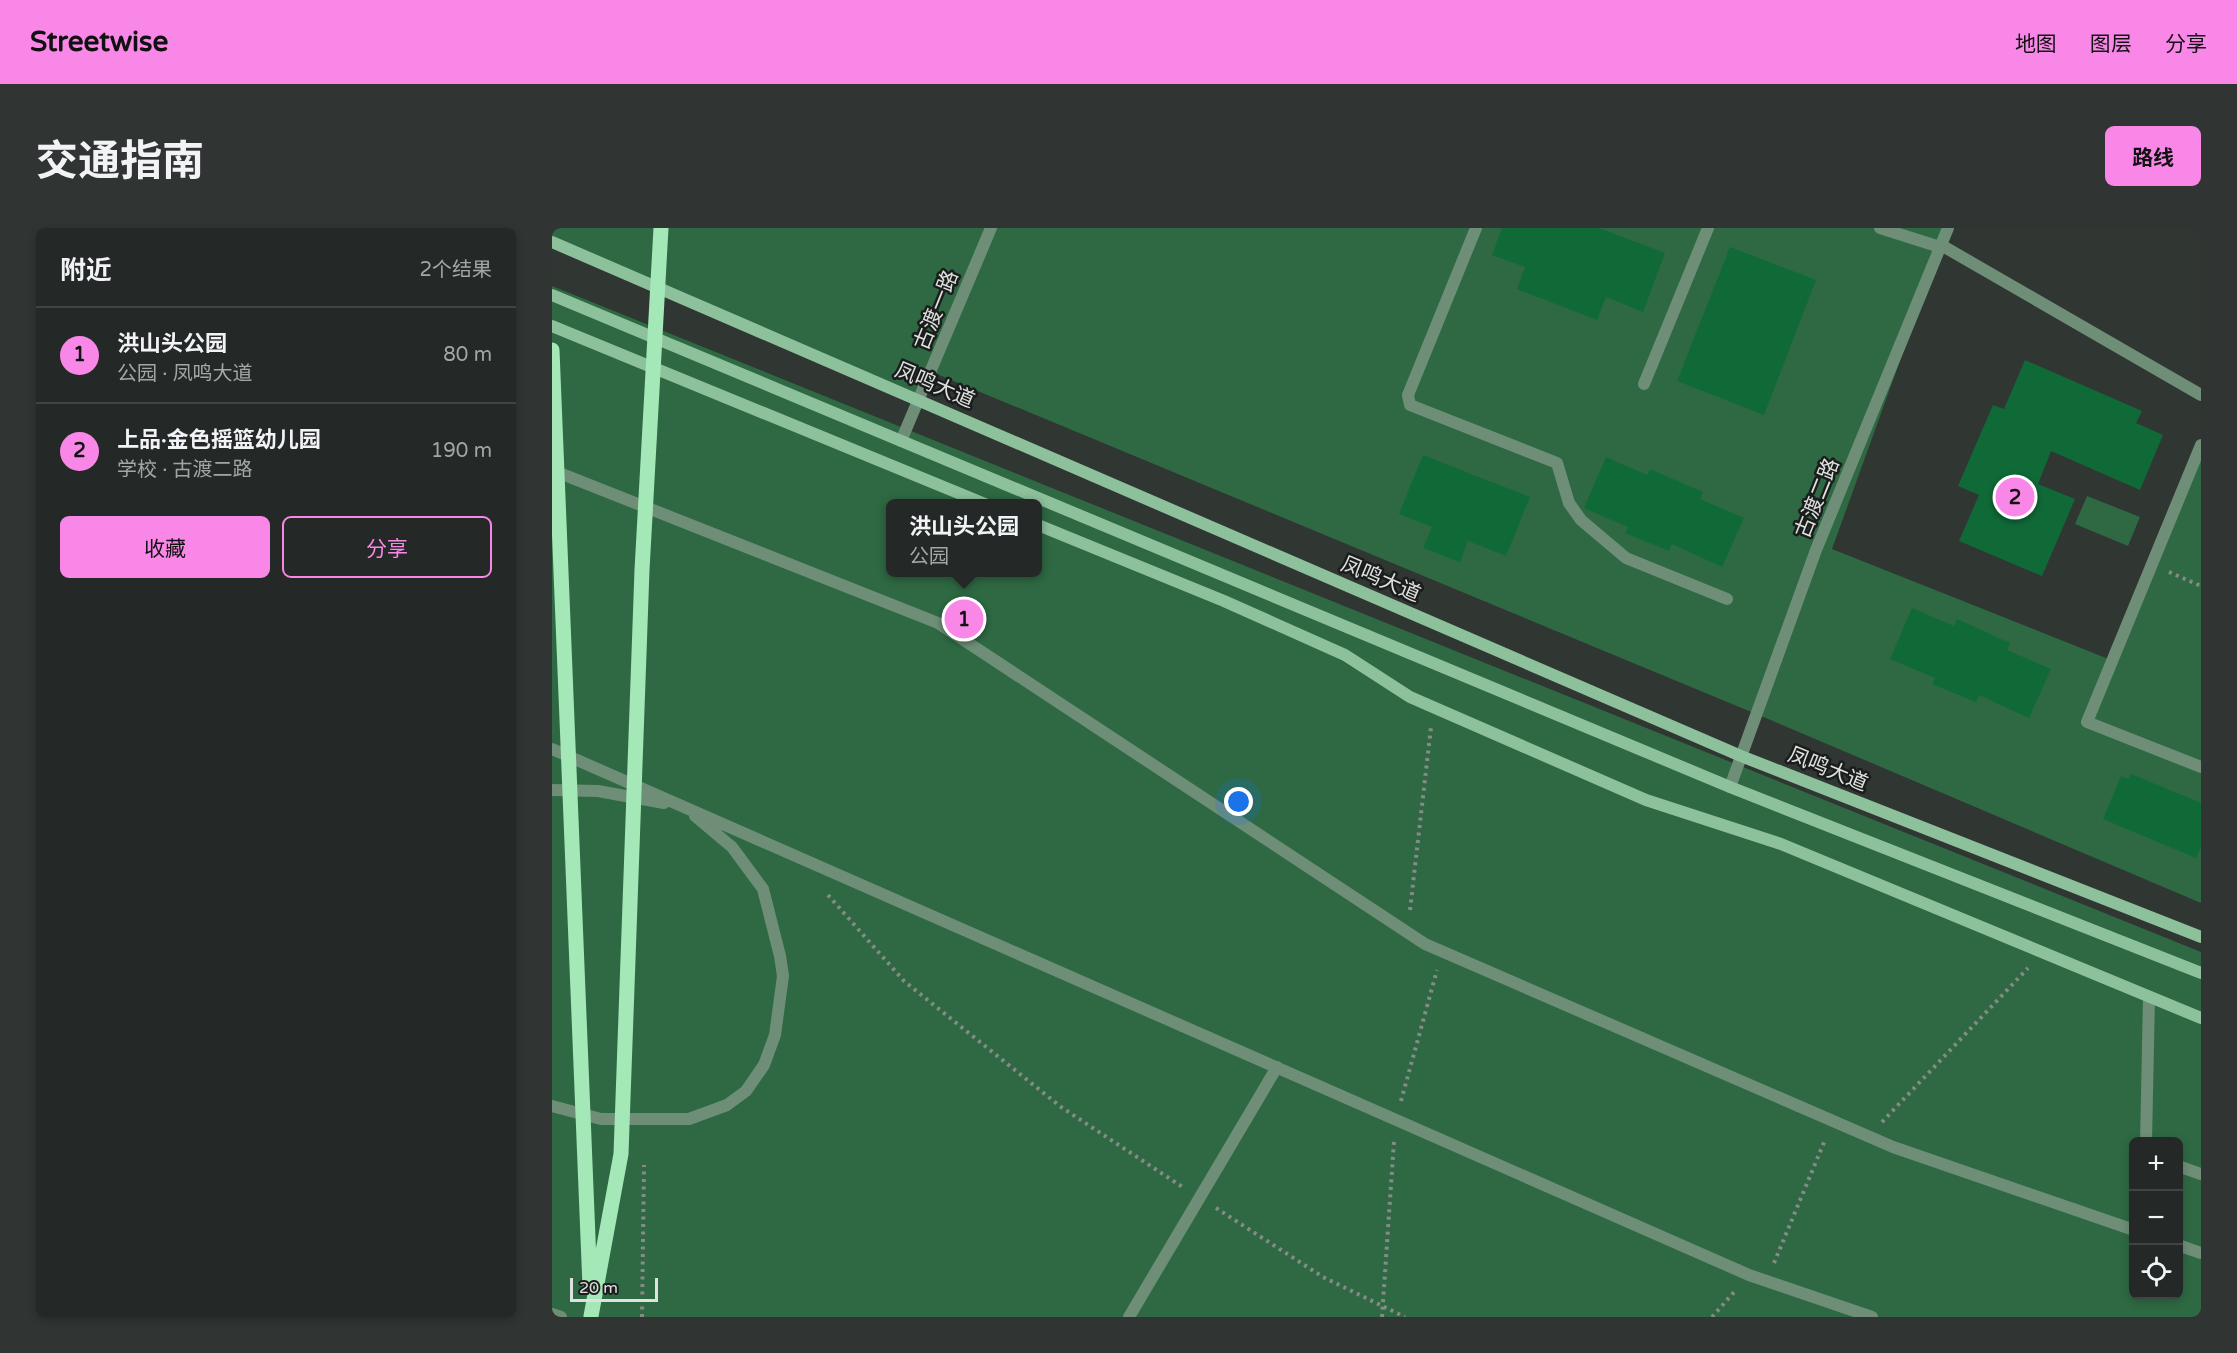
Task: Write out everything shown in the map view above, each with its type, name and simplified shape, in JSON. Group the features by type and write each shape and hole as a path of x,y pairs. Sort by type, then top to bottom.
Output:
{"main road":[{"path":"591,1316 621,1154 642,570 661,228"},
{"name":"凤鸣大道","path":"552,242 1741,756 2201,938"},
{"path":"552,295 1040,499"},
{"path":"552,326 973,499"},
{"path":"552,350 591,1316"},
{"path":"1042,500 1730,787 2201,973"},
{"path":"1042,527 1346,655 1410,697 1646,800 1781,844 2201,1018"}],"street":[{"name":"古渡一路","path":"901,441 991,228"},
{"path":"1476,228 1408,395 1410,405 1557,463 1569,503 1581,520 1626,558 1726,599"},
{"path":"1644,384 1708,228"},
{"path":"1880,228 1941,246 2201,395"},
{"name":"古渡二路","path":"1730,787 1816,550 1948,228"},
{"path":"2201,446 2087,722 2201,767"},
{"path":"552,470 938,624 1408,933 1442,951 1868,1136 2129,1229"},
{"path":"552,749 1749,1275 1872,1317"},
{"path":"552,790 598,791 685,807 732,848 763,889 783,976 774,1035 764,1065 746,1091 727,1105 689,1119 601,1119 552,1106"},
{"path":"2146,1137 2149,997"},
{"path":"1129,1317 1277,1067"},
{"path":"2183,1168 2201,1174"},
{"path":"2183,1247 2201,1253"},
{"path":"552,1314 561,1317"}],"path":[{"path":"2152,564 2201,586"},
{"path":"1408,933 1433,708"},
{"path":"823,890 904,981 1061,1107 1323,1277 1405,1317"},
{"path":"1382,1317 1396,1119 1442,951"},
{"path":"1868,1136 2043,952"},
{"path":"1766,1280 1833,1121"},
{"path":"1712,1317 1749,1275"}],"green space":[{"path":"552,228 1948,228 1832,549 2111,660 2201,445 2201,903 1773,721 932,372 920,400 552,242"},
{"path":"552,286 2201,952 2201,1317 552,1317"},
{"path":"2087,496 2140,517 2128,546 2075,524"}],"building":[{"path":"1502,228 1599,228 1665,253 1643,312 1606,297 1597,320 1517,289 1525,267 1492,255"},
{"path":"1730,247 1816,280 1764,415 1677,381"},
{"path":"2025,360 2142,411 2136,423 2163,435 2140,490 2051,451 2038,484 2075,499 2042,576 1959,541 1979,495 1958,486 1993,405 2004,409"},
{"path":"1423,455 1530,497 1506,556 1468,541 1460,562 1423,548 1432,527 1399,514"},
{"path":"1606,457 1647,475 1650,469 1703,492 1700,499 1744,518 1722,567 1672,544 1669,551 1625,533 1628,527 1584,508"},
{"path":"1912,608 1954,626 1957,619 2010,643 2007,650 2051,669 2029,718 1979,695 1976,702 1932,684 1935,678 1890,659"},
{"path":"2131,774 2201,803 2201,846 2196,858 2103,819 2121,776 2129,779"}],"place":[{"name":"上品·金色摇篮幼儿园","path":"2015,497"},
{"name":"洪山头公园","path":"964,619"}]}
